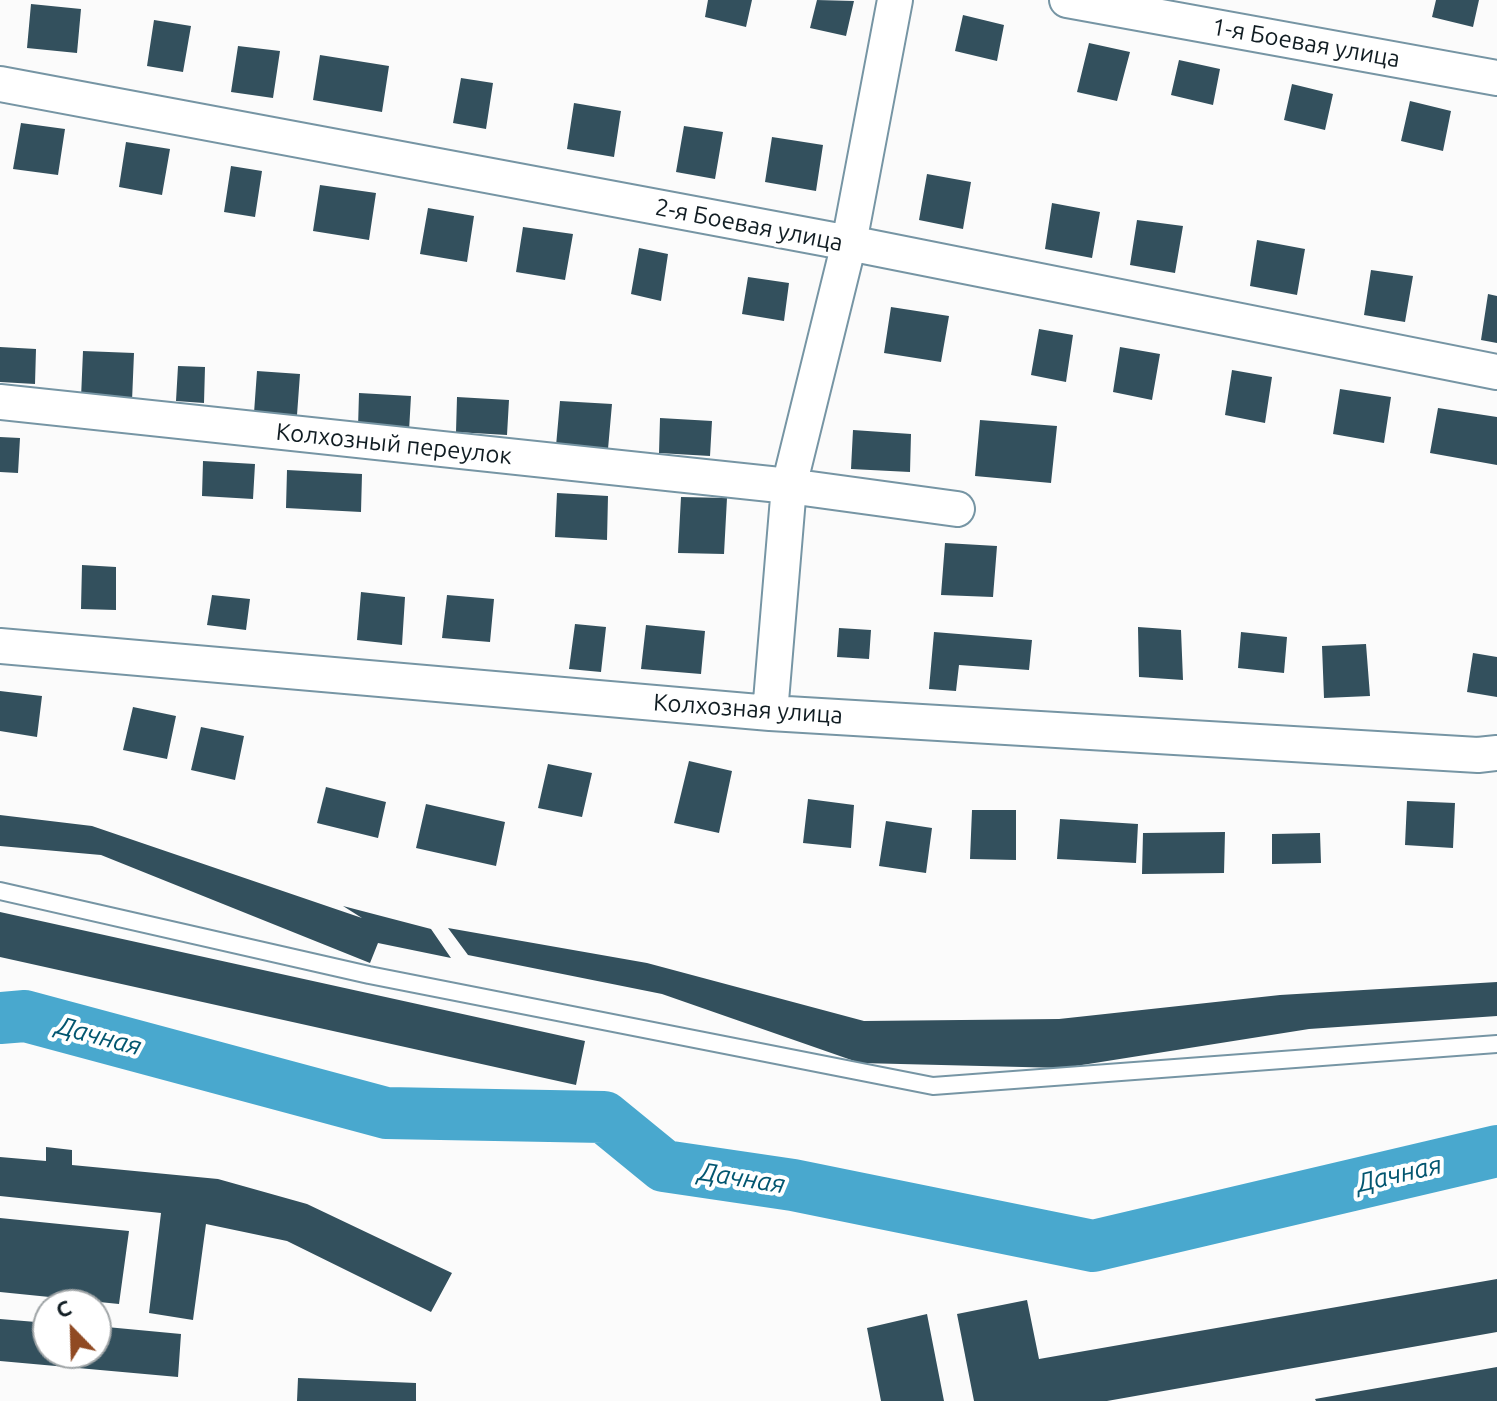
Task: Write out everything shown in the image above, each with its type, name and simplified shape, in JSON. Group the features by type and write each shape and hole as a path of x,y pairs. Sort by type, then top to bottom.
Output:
{"street":[{"path":"770,713 789,486 849,243 895,0"},
{"name":"1-я Боевая улица","path":"1067,0 1497,78"},
{"name":"2-я Боевая улица","path":"0,84 849,243 1497,372"},
{"name":"Колхозный переулок","path":"0,402 789,486 957,509"},
{"name":"Колхозная улица","path":"0,646 770,713 1478,755 1497,753"}],"lane":[{"path":"0,891 369,975 933,1086 1497,1044"}],"building":[{"path":"708,0 752,0 746,27 705,17"},
{"path":"817,0 854,1 846,36 810,28"},
{"path":"1436,0 1479,0 1473,27 1432,17"},
{"path":"31,4 81,9 77,53 27,48"},
{"path":"963,15 1004,25 997,61 955,51"},
{"path":"154,20 191,26 183,72 147,66"},
{"path":"1089,43 1130,52 1117,101 1077,92"},
{"path":"238,46 280,51 273,98 231,92"},
{"path":"320,55 389,66 382,112 313,100"},
{"path":"1179,60 1220,69 1213,105 1171,95"},
{"path":"461,78 493,83 486,129 453,123"},
{"path":"1292,84 1333,94 1325,130 1284,120"},
{"path":"1410,101 1451,111 1443,151 1401,141"},
{"path":"574,103 621,111 614,157 567,149"},
{"path":"21,123 65,129 58,175 13,169"},
{"path":"684,126 723,132 715,179 676,172"},
{"path":"772,137 823,145 816,191 765,182"},
{"path":"126,142 170,149 162,195 119,187"},
{"path":"231,166 262,171 255,217 224,212"},
{"path":"927,174 971,182 963,229 919,220"},
{"path":"320,185 376,193 369,240 313,231"},
{"path":"1052,203 1100,212 1092,258 1045,249"},
{"path":"428,208 474,216 467,262 420,254"},
{"path":"1137,220 1183,226 1175,273 1130,265"},
{"path":"523,227 573,234 565,280 516,272"},
{"path":"1257,240 1305,249 1297,295 1250,286"},
{"path":"639,248 668,254 661,301 631,294"},
{"path":"1371,270 1413,276 1405,322 1364,315"},
{"path":"748,277 789,283 784,321 742,314"},
{"path":"1488,294 1497,296 1497,343 1481,340"},
{"path":"891,307 949,316 941,362 884,353"},
{"path":"1039,329 1073,335 1066,382 1031,375"},
{"path":"0,347 36,349 35,384 0,382"},
{"path":"1120,347 1160,354 1152,400 1113,392"},
{"path":"83,351 134,353 132,401 81,398"},
{"path":"178,366 205,367 204,403 176,401"},
{"path":"1232,370 1272,377 1265,423 1225,415"},
{"path":"257,371 300,374 297,415 254,413"},
{"path":"1340,389 1391,397 1384,443 1333,434"},
{"path":"359,393 411,396 409,431 358,428"},
{"path":"457,397 509,400 507,435 456,432"},
{"path":"560,401 612,404 608,449 556,446"},
{"path":"1438,408 1497,417 1497,465 1430,453"},
{"path":"660,418 712,421 710,456 659,453"},
{"path":"980,420 1057,426 1051,483 975,476"},
{"path":"853,430 911,434 910,472 851,469"},
{"path":"0,437 20,438 18,473 0,472"},
{"path":"203,461 255,464 253,499 202,496"},
{"path":"287,470 362,474 361,512 286,508"},
{"path":"557,493 608,496 607,540 555,537"},
{"path":"681,497 727,498 724,554 678,553"},
{"path":"945,543 997,546 993,597 941,595"},
{"path":"82,565 116,567 116,610 81,609"},
{"path":"361,592 405,597 402,645 357,640"},
{"path":"212,595 250,599 246,630 207,625"},
{"path":"447,595 494,599 490,642 442,638"},
{"path":"575,624 606,627 601,672 569,669"},
{"path":"646,625 705,631 701,674 641,669"},
{"path":"1138,627 1181,630 1183,680 1139,677"},
{"path":"839,628 871,630 869,659 837,657"},
{"path":"934,632 1032,640 1029,670 959,665 956,691 929,689"},
{"path":"1241,632 1287,637 1284,673 1238,668"},
{"path":"1366,644 1370,696 1324,698 1322,646"},
{"path":"1473,653 1497,657 1497,697 1467,692"},
{"path":"0,691 42,696 37,737 0,731"},
{"path":"133,707 176,716 167,759 123,750"},
{"path":"201,727 244,736 235,780 191,770"},
{"path":"689,761 732,771 719,833 674,823"},
{"path":"548,764 592,773 582,817 538,808"},
{"path":"326,787 386,802 378,838 317,823"},
{"path":"808,799 854,805 851,848 803,843"},
{"path":"1407,801 1455,803 1453,848 1405,845"},
{"path":"426,804 505,822 496,866 416,848"},
{"path":"972,810 1016,810 1016,860 970,859"},
{"path":"0,815 92,826 362,918 343,906 431,929 451,958 378,943 370,963 101,855 0,846"},
{"path":"1060,819 1138,824 1136,863 1057,859"},
{"path":"886,821 932,828 926,873 879,866"},
{"path":"1225,832 1224,873 1142,874 1143,833"},
{"path":"1320,833 1321,863 1272,864 1272,834"},
{"path":"0,912 585,1041 576,1085 0,957"},
{"path":"448,928 647,963 864,1021 1059,1019 1280,995 1497,982 1497,1016 1309,1029 1063,1068 860,1063 662,994 468,955"},
{"path":"46,1147 72,1150 72,1165 218,1179 307,1204 452,1273 431,1312 287,1241 206,1224 193,1320 149,1313 161,1213 0,1196 0,1157 46,1161"},
{"path":"0,1218 129,1231 119,1304 112,1303 112,1289 32,1289 32,1295 0,1292"},
{"path":"1497,1279 1497,1332 1107,1401 974,1401 957,1314 1027,1300 1039,1359"},
{"path":"927,1314 944,1401 881,1401 867,1328"},
{"path":"0,1319 32,1322 32,1364 0,1361"},
{"path":"112,1328 181,1334 178,1377 89,1369 112,1369"},
{"path":"1497,1367 1497,1401 1315,1399"},
{"path":"298,1378 416,1383 416,1401 297,1401"}],"waterway":[{"name":"Дачная","path":"0,1018 25,1016 386,1113 604,1117 664,1166 793,1185 1093,1246 1497,1151"}]}
